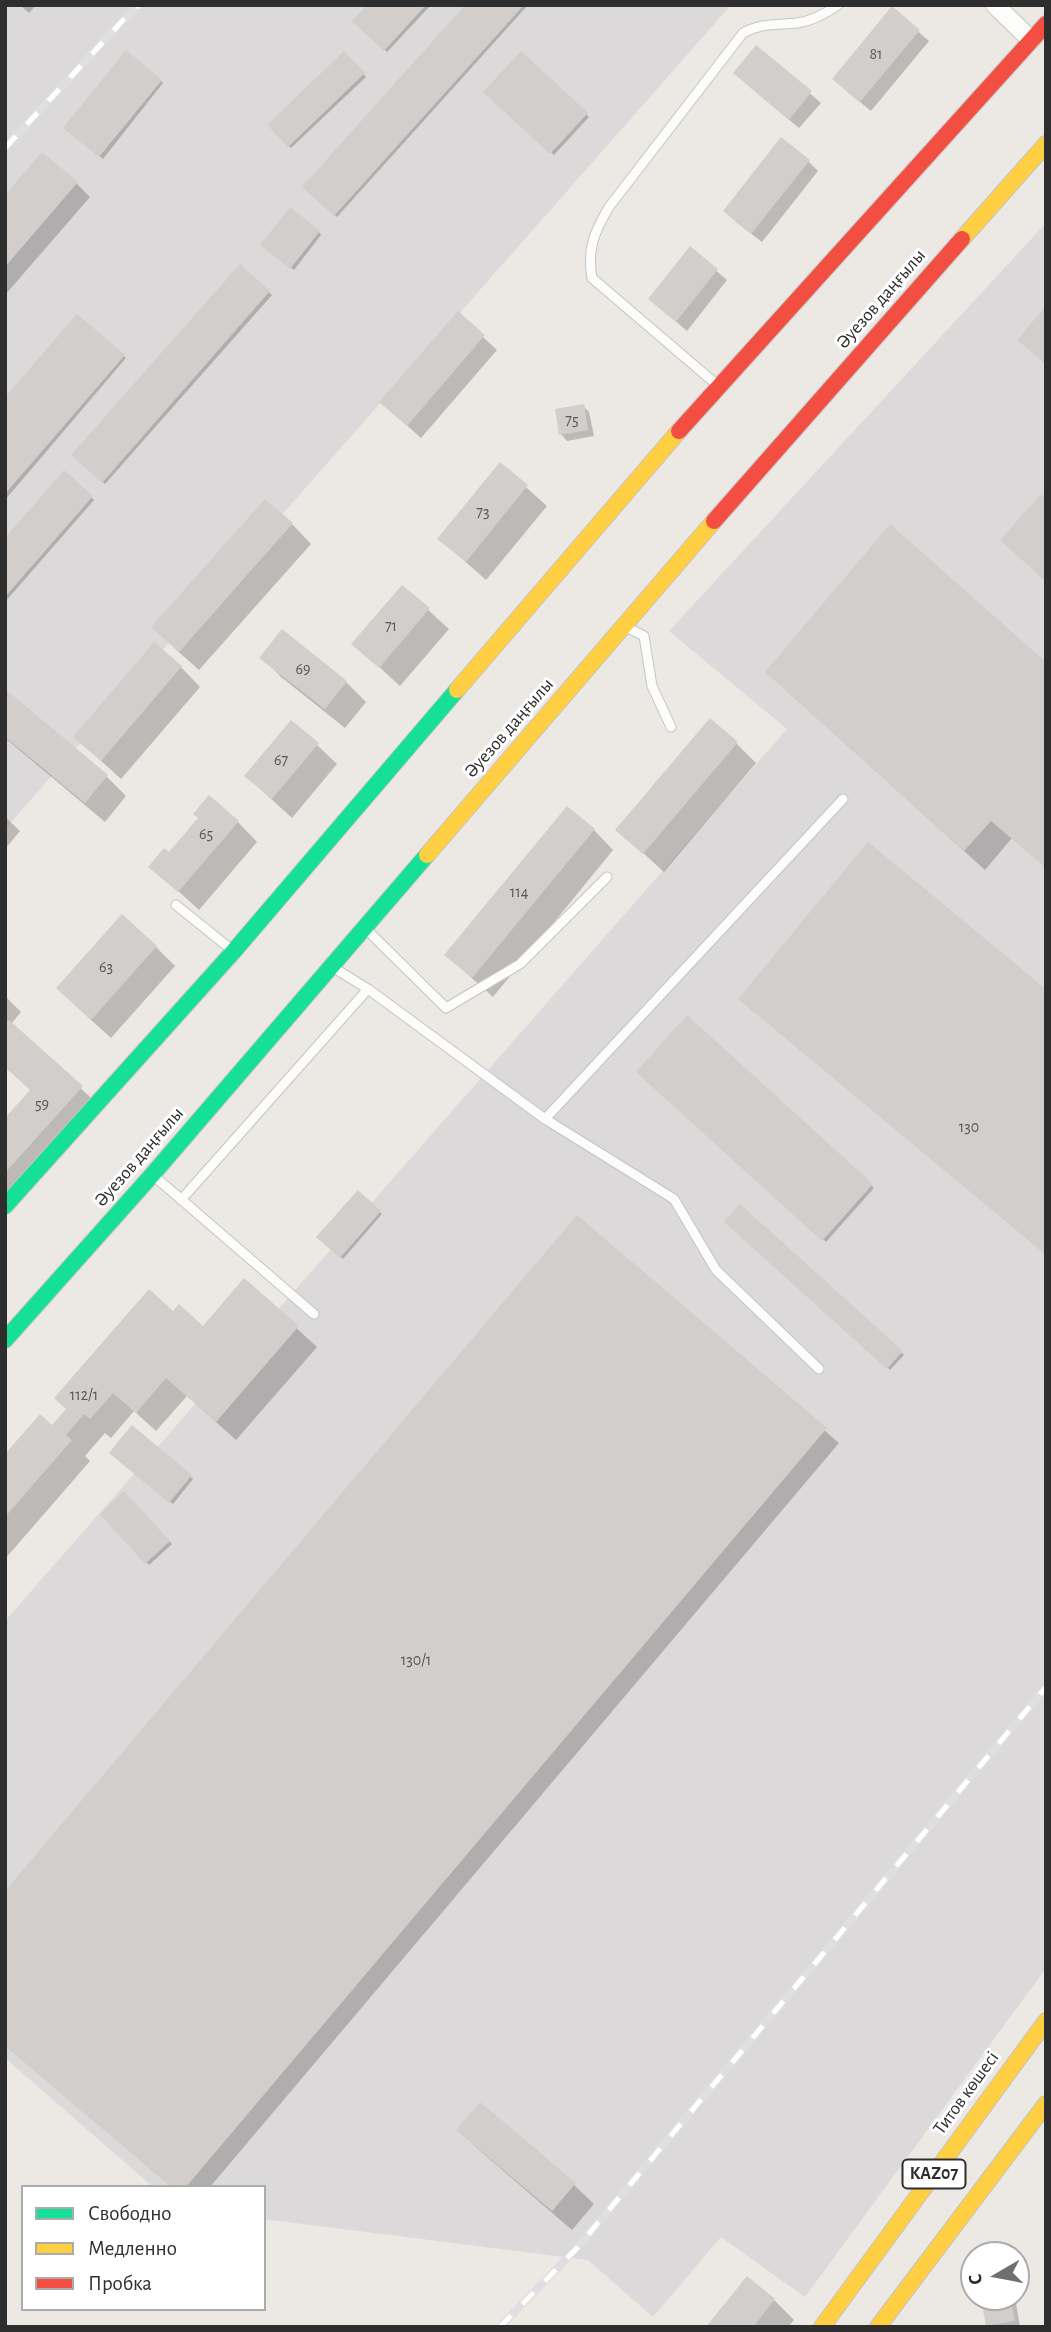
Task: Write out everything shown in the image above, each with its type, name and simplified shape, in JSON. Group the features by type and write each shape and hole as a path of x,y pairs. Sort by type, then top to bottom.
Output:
{"main road":[{"path":"5,1206 233,951 717,386 1046,24"},
{"name":"Әуезов даңғылы","path":"5,1340 332,967 782,442 1046,144"},
{"name":"Титов көшесі","path":"822,2327 1046,2021"},
{"name":"KAZ07","path":"878,2327 1046,2104"}],"street":[{"path":"995,5 1031,40"}],"lane":[{"path":"717,386 592,278 589,260 596,229 609,207 743,33 756,26 798,23 816,18 838,5"},
{"path":"625,626 643,636 652,686 671,727"},
{"path":"545,1118 843,799"},
{"path":"365,928 446,1008 520,964 607,877"},
{"path":"176,905 233,951"},
{"path":"332,967 368,989 545,1118 674,1199 716,1270 819,1369"},
{"path":"181,1200 368,989"},
{"path":"152,1175 314,1314"}],"shaded area":[{"path":"5,5 731,5 5,829"},
{"path":"1046,223 1046,1968 805,2297 721,2237 653,2317 588,2260 266,2219 266,2185 151,2185 5,2058 5,1621 787,729 669,631"}],"building":[{"path":"367,5 426,5 384,51 352,21"},
{"path":"465,5 524,5 334,216 302,187"},
{"path":"892,6 920,30 860,102 832,79"},
{"path":"756,45 812,91 789,120 733,73"},
{"path":"126,50 162,80 99,157 63,128"},
{"path":"344,51 365,73 288,147 267,125"},
{"path":"521,51 588,113 550,154 483,92"},
{"path":"781,137 810,160 751,234 723,211"},
{"path":"42,152 78,182 5,267 5,195"},
{"path":"290,207 320,231 290,269 260,245"},
{"path":"690,246 718,269 676,322 648,299"},
{"path":"240,264 270,291 102,483 71,455"},
{"path":"1046,306 1046,362 1044,363 1017,340"},
{"path":"458,311 485,335 407,426 379,402"},
{"path":"77,314 125,355 5,494 5,397"},
{"path":"584,404 588,430 559,435 555,409"},
{"path":"500,462 528,485 466,562 437,539"},
{"path":"64,470 93,496 5,597 5,538"},
{"path":"1041,494 1046,499 1046,582 1000,540"},
{"path":"265,499 293,523 179,652 151,627"},
{"path":"890,524 1046,662 1046,868 991,821 964,851 765,672"},
{"path":"402,585 430,608 379,668 351,644"},
{"path":"282,629 347,681 325,709 259,658"},
{"path":"154,642 182,666 101,761 73,737"},
{"path":"5,689 108,775 85,803 5,737"},
{"path":"710,718 738,742 643,854 615,830"},
{"path":"291,720 319,743 272,799 244,776"},
{"path":"209,795 239,821 178,892 148,867 164,848 169,852 198,818 193,814"},
{"path":"567,806 595,829 472,978 444,955"},
{"path":"868,842 1046,989 1046,1255 738,999"},
{"path":"122,914 157,946 91,1020 56,988"},
{"path":"687,1015 873,1184 822,1241 636,1072"},
{"path":"9,1020 83,1086 5,1173 5,1118 30,1090 5,1067 5,1024"},
{"path":"358,1190 381,1211 340,1258 316,1237"},
{"path":"740,1204 903,1351 887,1369 724,1222"},
{"path":"577,1215 827,1428 188,2185 169,2185 5,2046 5,1891"},
{"path":"244,1278 299,1326 216,1422 166,1378 136,1413 113,1393 90,1419 84,1414 66,1435 72,1440 5,1517 5,1454 40,1414 52,1425 66,1409 54,1398 149,1289 173,1311 179,1304 203,1326"},
{"path":"132,1425 192,1475 169,1503 109,1453"},
{"path":"124,1491 170,1541 145,1564 100,1514"},
{"path":"480,2102 576,2183 552,2211 456,2130"},
{"path":"747,2276 775,2299 753,2327 706,2327"},
{"path":"983,2311 1013,2311 1015,2321 986,2326"}],"railway":[{"path":"5,148 139,5"},
{"path":"500,2327 577,2248 1046,1687"}],"traffic: fast":[{"path":"5,1206 234,951 457,690"},
{"path":"5,1340 152,1175 427,855"}],"traffic: slow":[{"path":"962,239 1046,144"},
{"path":"457,690 679,431"},
{"path":"427,855 714,521"},
{"path":"822,2327 1046,2021"},
{"path":"878,2327 1046,2104"}],"traffic: jam":[{"path":"679,431 1046,24"},
{"path":"714,521 962,239"}]}
